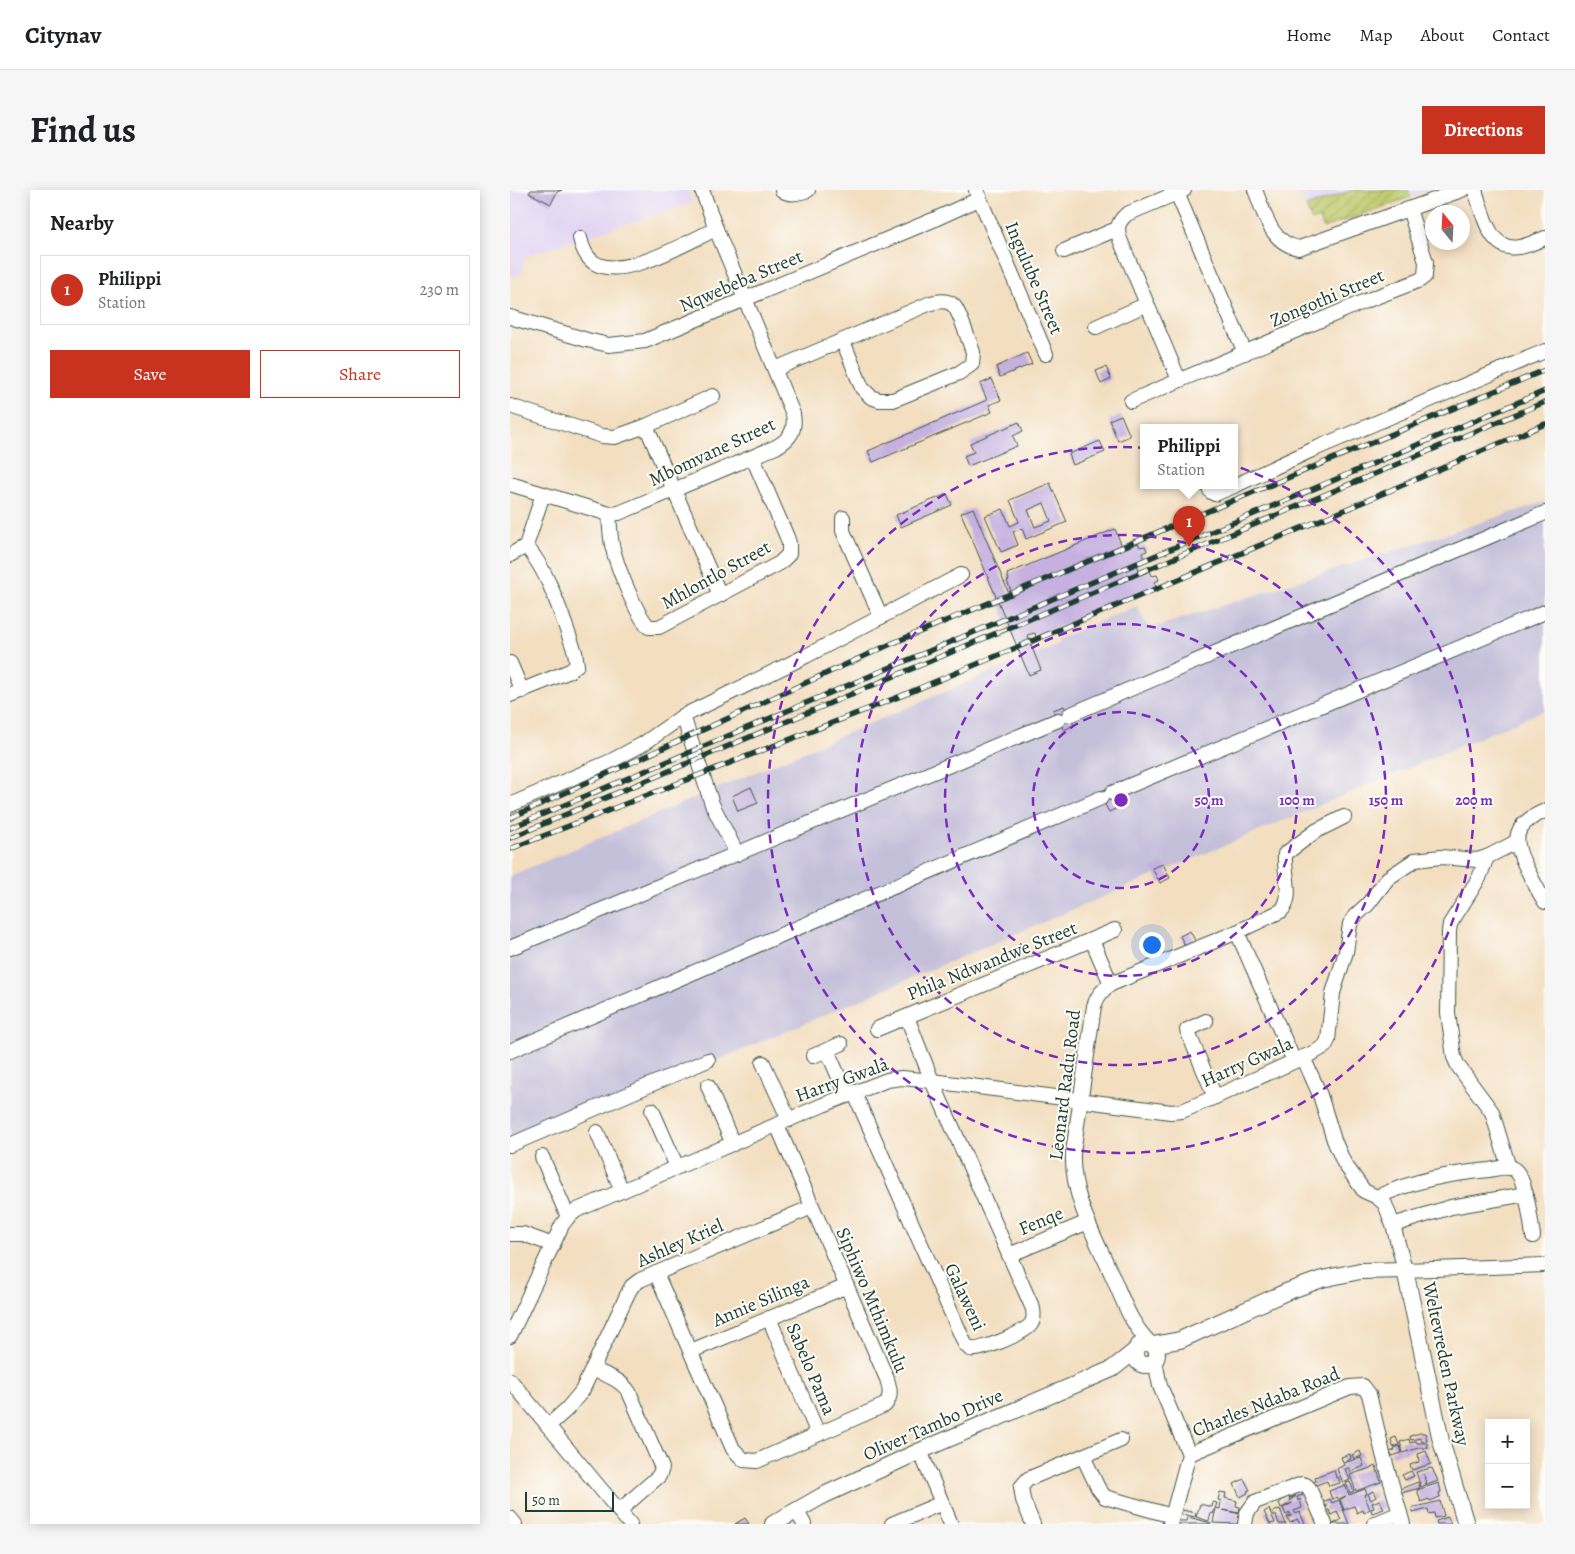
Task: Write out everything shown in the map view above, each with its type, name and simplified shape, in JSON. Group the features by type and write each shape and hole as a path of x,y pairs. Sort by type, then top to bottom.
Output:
{"street":[{"name":"Mbomvane Street","path":"510,484 609,514 627,511 753,458 783,443 792,434 795,424 793,414 716,229 702,190"},
{"path":"782,190 789,194 808,190"},
{"path":"1255,190 1277,238 1284,243 1299,248 1462,190"},
{"path":"1475,190 1490,234 1496,240 1511,248 1545,238"},
{"path":"1179,380 1117,229 1122,218 1128,214 1180,192 1244,353"},
{"name":"Nqwebeba Street","path":"510,317 609,345 645,341 664,335 746,300 978,195"},
{"name":"Ingulube Street","path":"978,195 1046,354"},
{"name":"Zongothi Street","path":"1131,401 1420,280 1425,276 1426,262 1409,209"},
{"path":"580,238 587,256 593,261 612,268 623,268 649,259 716,229"},
{"path":"1064,251 1117,229"},
{"path":"776,370 843,341 931,303 939,301 945,301 956,309 974,358 972,364 959,373 893,400 879,400 871,397 862,388 843,341"},
{"path":"1096,327 1148,304"},
{"path":"1238,484 1312,450 1545,351"},
{"path":"510,406 602,436 615,437 646,426 713,396"},
{"path":"646,426 720,595"},
{"name":"Mhlontlo Street","path":"609,514 612,546 641,618 649,627 654,628 664,625 780,563 789,554 787,536 753,458"},
{"path":"1210,489 1214,494 1226,489"},
{"path":"510,555 526,546 543,494"},
{"path":"510,948 1064,717 1545,513"},
{"path":"842,518 843,531 881,617"},
{"path":"510,663 516,693 570,671 577,666 576,652 545,575 532,552 526,546"},
{"path":"510,805 611,761 643,744 683,716 806,656 962,575"},
{"path":"510,1051 1106,796 1545,612"},
{"path":"683,716 712,804 737,854"},
{"path":"1545,811 1522,825 1516,842 1521,857 1545,902"},
{"name":"Leonard Radu Road","path":"1189,1454 1147,1354 1137,1338 1133,1321 1088,1222 1075,1181 1072,1165 1094,1006 1099,995 1111,984 1274,916 1286,907 1288,896 1285,854 1316,831 1344,817"},
{"path":"1509,1168 1492,1112 1458,1066 1454,1057 1448,1013 1448,931 1450,924 1476,883 1488,858 1516,842"},
{"name":"Harry Gwala","path":"510,1336 562,1225 568,1217 585,1206 782,1122 894,1078 932,1081 1172,1112 1182,1111 1299,1059 1325,1046 1330,1031 1333,993 1346,952 1350,924 1388,878 1415,860 1441,857 1470,860 1488,858"},
{"name":"Phila Ndwandwe Street","path":"877,1029 1115,930"},
{"path":"1237,932 1299,1059 1320,1095 1334,1140 1344,1162 1364,1191 1377,1197 1385,1204 1393,1225 1405,1270 1545,1265"},
{"name":"Phila Ndwandwe Street","path":"1092,940 1111,984"},
{"name":"Phila Ndwandwe Street","path":"907,1017 932,1081"},
{"path":"1206,1021 1187,1030 1215,1097"},
{"path":"813,1056 841,1044"},
{"path":"827,1050 851,1094"},
{"path":"510,1145 708,1060"},
{"name":"Siphiwo Mthimkulu","path":"656,1273 733,1450 744,1460 757,1461 878,1409 890,1400 887,1378 812,1207 763,1063"},
{"name":"Galaweni","path":"851,1094 961,1337 970,1349 979,1349 1025,1330 1034,1319 1033,1309 932,1081"},
{"path":"708,1086 733,1144"},
{"path":"652,1110 677,1167"},
{"path":"597,1132 622,1191"},
{"path":"542,1157 568,1217"},
{"path":"1377,1197 1400,1187 1434,1177 1509,1168 1517,1173 1526,1194 1533,1236"},
{"path":"1393,1225 1451,1206 1526,1194"},
{"name":"Ashley Kriel","path":"548,1426 577,1398 632,1286 640,1280 812,1207"},
{"name":"Fenqe","path":"1009,1255 1088,1222"},
{"path":"510,1234 523,1234 553,1245"},
{"name":"Oliver Tambo Drive","path":"774,1524 800,1517 822,1496 920,1451 1180,1340 1286,1292 1322,1279 1360,1271 1405,1270"},
{"name":"Weltevreden Parkway","path":"1405,1270 1441,1441 1466,1524"},
{"name":"Annie Silinga","path":"691,1351 847,1286"},
{"name":"Sabelo Pama","path":"769,1318 818,1434"},
{"path":"592,1369 621,1382 629,1392 662,1468 659,1476 619,1511"},
{"path":"510,1380 630,1524"},
{"name":"Charles Ndaba Road","path":"1189,1454 1350,1387 1363,1386 1369,1394 1382,1454 1402,1518"},
{"path":"1033,1524 1023,1500 1021,1487 1028,1479 1121,1440"},
{"path":"920,1451 952,1524"},
{"path":"1083,1456 1098,1488 1105,1497 1171,1520 1189,1454"},
{"path":"1244,1524 1247,1513 1256,1502 1302,1484 1306,1484 1309,1488 1325,1524"},
{"path":"892,1524 942,1503"},
{"path":"510,1518 515,1524"},
{"path":"1374,1524 1402,1518"}],"shaded area":[{"path":"510,190 688,190 692,203 526,256 520,277 510,274"},
{"path":"1298,190 1429,190 1323,228 1320,218 1312,221"},
{"path":"1545,502 1545,710 510,1148 510,876 1058,644 1057,639 1137,606 1149,629"}],"green space":[{"path":"1352,190 1408,190 1411,197 1323,228 1320,218 1312,221 1306,207"}],"building":[{"path":"531,190 562,190 557,192 551,204 529,193"},
{"path":"1027,353 1032,364 1000,377 996,367"},
{"path":"1106,367 1111,379 1101,384 1096,371"},
{"path":"992,379 1001,400 989,405 992,412 873,462 868,451 987,400 980,384"},
{"path":"1121,415 1130,436 1118,441 1109,420"},
{"path":"1019,422 1023,431 1013,436 1017,446 968,466 964,456 974,452 970,443"},
{"path":"1100,441 1105,452 1073,465 1069,454"},
{"path":"1050,483 1067,522 1026,539 1022,528 1013,532 1018,545 1001,552 985,516 1003,509 1010,526 1019,522 1010,500","holes":["1044,503 1051,521 1035,527 1028,510"]},
{"path":"947,494 952,505 901,527 896,515"},
{"path":"973,508 1010,596 1013,596 1007,581 1009,580 1007,574 1115,529 1123,549 1138,543 1140,547 1145,546 1147,551 1142,553 1144,558 1136,562 1141,575 1150,571 1152,576 1157,575 1159,580 1154,582 1156,587 1036,637 1035,633 1027,635 1041,670 1029,675 961,513"},
{"path":"1064,706 1074,725 1064,730 1053,710"},
{"path":"751,787 758,803 738,811 732,796"},
{"path":"1109,788 1119,807 1109,812 1098,792"},
{"path":"1163,864 1170,878 1160,883 1152,868"},
{"path":"1190,931 1197,944 1187,949 1180,936"},
{"path":"1425,1433 1427,1440 1422,1442 1421,1438 1411,1440 1410,1436"},
{"path":"1396,1437 1399,1445 1393,1447 1391,1439"},
{"path":"1409,1439 1410,1443 1416,1441 1417,1443 1427,1443 1428,1448 1418,1448 1403,1453 1400,1442"},
{"path":"1400,1446 1402,1453 1392,1456 1390,1452"},
{"path":"1360,1451 1362,1456 1354,1459 1352,1455"},
{"path":"1426,1451 1431,1464 1412,1470 1410,1465 1419,1462 1418,1454"},
{"path":"1350,1454 1351,1459 1343,1462 1341,1457"},
{"path":"1361,1458 1364,1466 1351,1472 1349,1468 1345,1469 1350,1480 1343,1483 1337,1469 1344,1465 1343,1463"},
{"path":"1376,1466 1381,1482 1356,1491 1350,1475"},
{"path":"1432,1468 1438,1481 1427,1485 1424,1474 1426,1485 1421,1487 1416,1472"},
{"path":"1334,1470 1336,1478 1338,1477 1340,1483 1329,1486 1327,1481 1314,1486 1312,1483 1316,1481 1315,1477"},
{"path":"1411,1471 1414,1476 1405,1480 1402,1475"},
{"path":"1244,1479 1250,1490 1240,1497 1234,1484"},
{"path":"1350,1482 1354,1491 1350,1493 1346,1483"},
{"path":"1418,1482 1420,1488 1401,1493 1400,1489"},
{"path":"1439,1483 1440,1497 1421,1502 1417,1490"},
{"path":"1345,1485 1349,1495 1365,1489 1367,1494 1364,1495 1370,1509 1364,1513 1363,1510 1357,1513 1354,1506 1344,1510 1340,1500 1346,1496 1332,1499 1329,1491"},
{"path":"1301,1490 1303,1495 1297,1497 1298,1501 1300,1499 1302,1508 1294,1511 1296,1514 1300,1512 1305,1524 1300,1524 1297,1519 1290,1523 1287,1517 1292,1516 1290,1513 1286,1515 1283,1508 1292,1503 1281,1508 1279,1503 1288,1496 1290,1500 1296,1496 1290,1498 1288,1493"},
{"path":"1373,1491 1376,1497 1371,1500 1368,1494"},
{"path":"1220,1492 1226,1493 1225,1498 1237,1501 1236,1506 1240,1507 1239,1513 1223,1510 1240,1514 1237,1524 1213,1523 1216,1508 1220,1509 1221,1501 1218,1500"},
{"path":"1330,1499 1332,1503 1339,1500 1349,1524 1333,1524 1341,1520 1337,1512 1331,1515 1329,1510 1326,1511 1327,1505 1325,1506 1323,1502"},
{"path":"1380,1500 1384,1509 1372,1513 1371,1509 1374,1508 1372,1503"},
{"path":"1440,1501 1444,1516 1435,1518 1434,1513 1429,1514 1428,1509 1413,1513 1412,1508"},
{"path":"1213,1502 1217,1503 1209,1521 1196,1517 1200,1504 1212,1507"},
{"path":"1269,1509 1275,1523 1270,1524 1264,1512"},
{"path":"1280,1509 1286,1524 1279,1524 1276,1515 1274,1516 1273,1512"},
{"path":"1182,1510 1196,1513 1195,1517 1181,1514"},
{"path":"1188,1517 1211,1524 1177,1524 1178,1521 1187,1521"},
{"path":"1448,1517 1451,1524 1437,1524 1436,1521"},
{"path":"745,1518 749,1524 735,1524"}],"railway":[{"path":"510,818 893,643 1545,370"},
{"path":"510,828 1545,391"},
{"path":"510,838 1545,402"},
{"path":"510,849 901,696 1545,424"}],"place":[{"name":"Philippi","path":"1189,547"}]}
